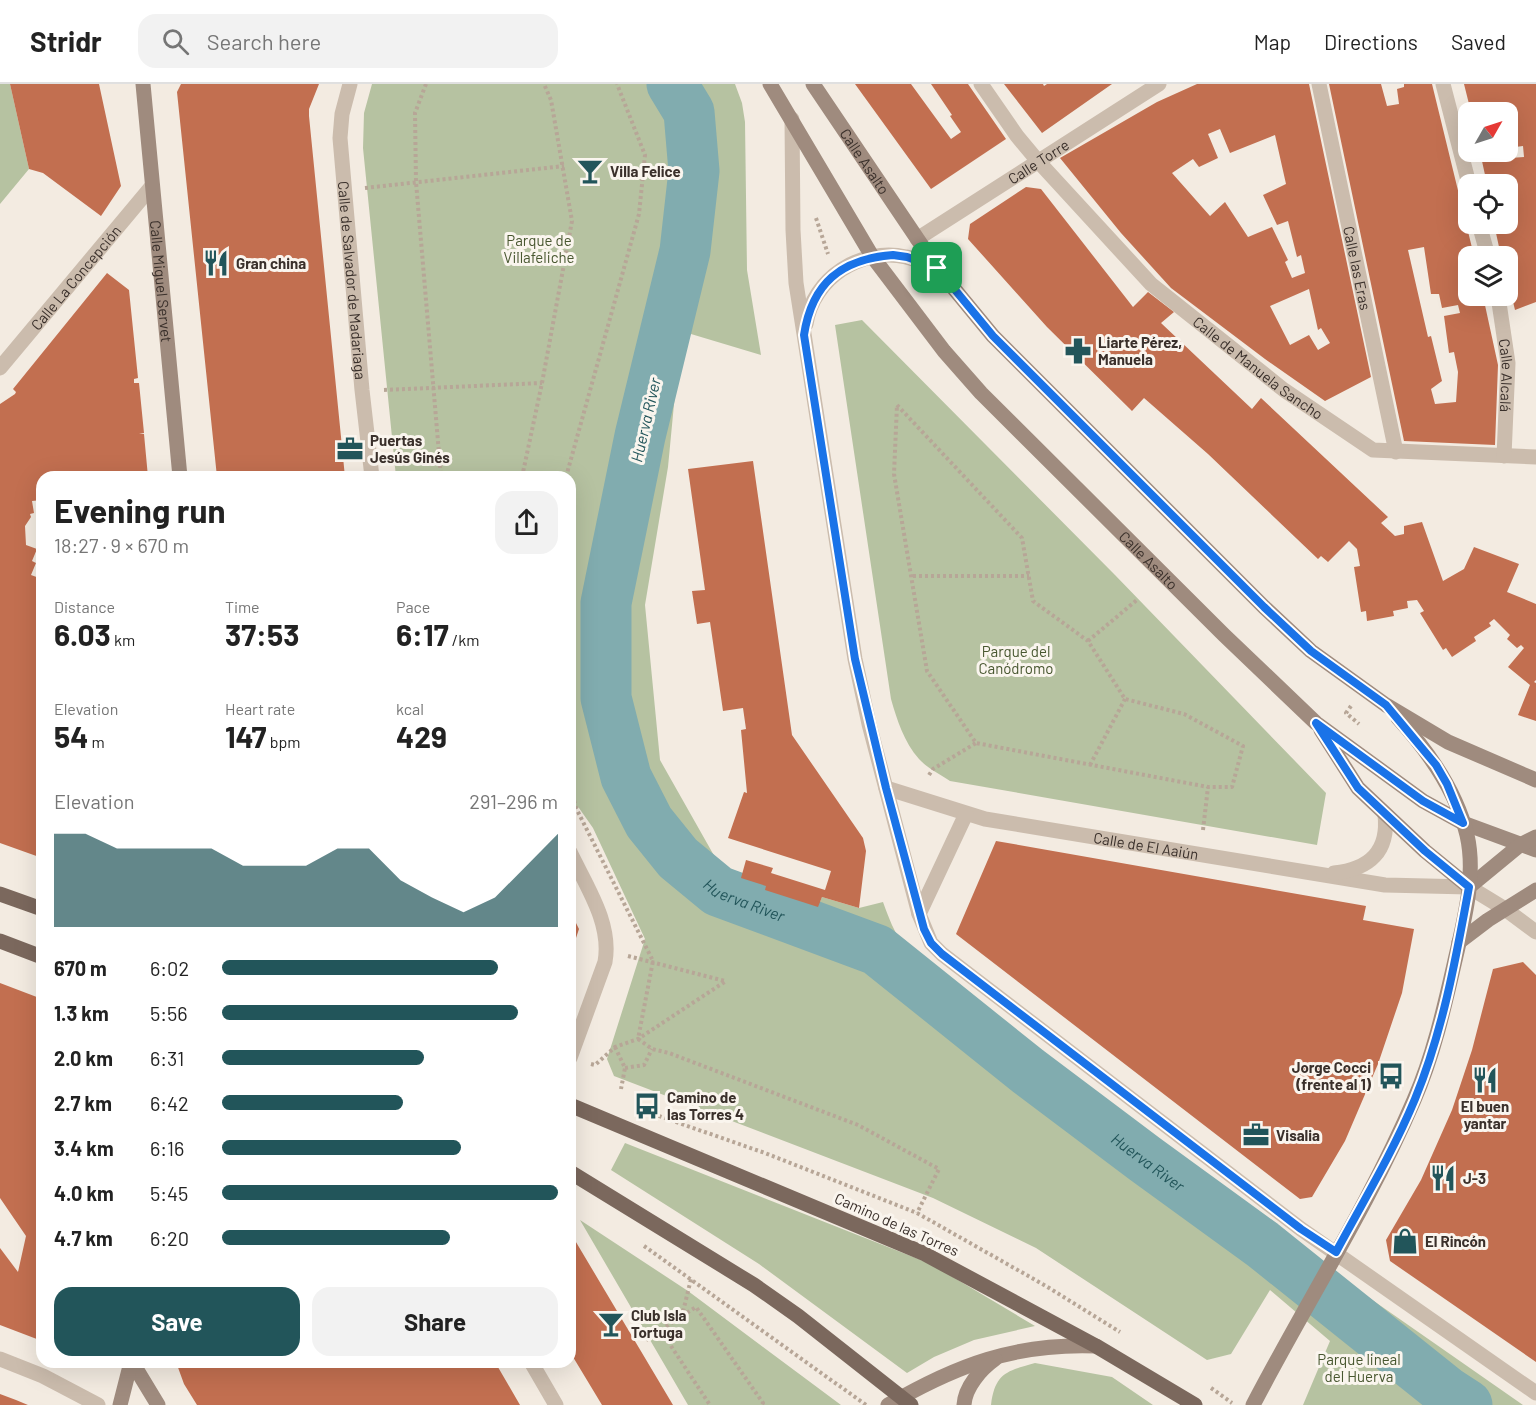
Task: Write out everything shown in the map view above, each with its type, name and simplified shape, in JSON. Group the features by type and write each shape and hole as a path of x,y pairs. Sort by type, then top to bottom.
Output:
{"main road":[{"name":"Calle Miguel Servet","path":"142,84 179,471"},
{"name":"Calle Asalto","path":"770,84 872,256 937,342 981,393 1224,635 1316,723 1423,801 1463,823 1536,850"},
{"name":"Calle Asalto","path":"813,84 937,268 993,336 1264,607 1311,651 1386,705 1448,742 1536,780"},
{"name":"Calle Asalto","path":"1253,1405 1389,1154 1415,1098 1444,1009 1459,942 1469,887 1469,848 1463,823 1447,784 1436,765 1386,705"},
{"path":"1316,723 1358,788 1385,815 1469,887 1520,845 1536,837"},
{"path":"1459,942 1536,890"},
{"path":"0,894 36,907"},
{"path":"0,941 36,955"},
{"name":"Camino de las Torres","path":"576,1107 923,1252 1096,1346 1195,1405"},
{"path":"576,1176 754,1285 798,1316 906,1401"},
{"path":"888,1405 906,1401 957,1369 999,1355 1056,1345 1096,1346"},
{"path":"964,1405 983,1367 999,1355"},
{"path":"120,1405 130,1368"},
{"path":"136,1368 158,1405"}],"street":[{"name":"Calle de Salvador de Madariaga","path":"350,84 342,114 340,138 371,471"},
{"name":"Calle de Manuela Sancho","path":"981,84 1017,136 1037,160 1151,284 1284,390 1373,450 1536,457"},
{"name":"Calle Torre","path":"917,239 1037,160 1159,84"},
{"name":"Calle las Eras","path":"1319,84 1396,452"},
{"path":"1443,84 1466,174"},
{"path":"792,119 796,283 855,659 919,914 931,943 942,954 1301,1229 1536,1393"},
{"name":"Calle La Concepción","path":"0,368 152,186"},
{"path":"804,335 810,307 822,286 848,265 872,256 893,255 907,257 937,268"},
{"name":"Calle Alcalá","path":"1499,306 1508,363 1504,456"},
{"name":"Calle de El Aaiún","path":"886,788 966,814 1393,886 1469,887"},
{"path":"919,914 966,814"},
{"name":"Calle de El Aaiún","path":"1326,874 1354,868 1372,859 1385,841 1387,831 1385,815"},
{"path":"576,865 602,921 607,936 607,952 576,1042"},
{"path":"1469,887 1505,909 1536,932"},
{"path":"0,1359 43,1376 98,1405"},
{"path":"534,1368 556,1405"}],"path":[{"path":"426,84 415,113 416,182 441,471"},
{"path":"523,471 572,221 551,100 544,84"},
{"path":"568,471 639,214 645,155 617,84"},
{"path":"344,190 564,166"},
{"path":"816,217 830,259"},
{"path":"362,390 542,383"},
{"path":"929,775 933,769 975,743 1208,787 1232,787 1243,746 1184,714 1125,699 1088,641 1033,601 1022,538 897,405 894,474 913,576 927,671 975,743"},
{"path":"913,576 1029,576"},
{"path":"1088,641 1138,599"},
{"path":"1090,765 1125,699"},
{"path":"1203,830 1208,787"},
{"path":"576,808 653,961 638,1039"},
{"path":"586,1063 595,1065 615,1047 638,1039 726,981 653,961"},
{"path":"638,1039 652,1049 669,1053 858,1125 939,1169 917,1213"},
{"path":"615,1047 625,1068 621,1089"},
{"path":"625,1068 644,1065 652,1049"},
{"path":"643,1245 866,1405"},
{"path":"682,1316 691,1279"},
{"path":"646,1340 696,1307 763,1403 760,1405"},
{"path":"661,1331 710,1405"}],"green space":[{"path":"0,84 10,84 29,169 0,204"},
{"path":"372,84 735,84 742,103 745,122 747,270 761,355 681,331 668,467 645,605 660,760 716,859 741,878 766,886 766,890 818,906 822,897 859,908 883,902 892,924 906,947 931,969 928,974 1291,1253 1355,1292 1358,1290 1523,1405 1303,1405 1330,1341 1270,1290 1231,1354 1207,1360 1036,1248 933,1198 614,1076 607,1059 645,939 593,828 576,806 576,471 395,471 363,148 364,113"},
{"name":"Parque del Canódromo","path":"862,320 1115,575 1326,793 1317,845 950,781 919,759 905,738 891,699 835,325"},
{"path":"625,1143 931,1264 1035,1326 974,1340 934,1357 907,1373 759,1264 611,1170"},
{"path":"580,1220 688,1291 841,1405 688,1405"},
{"path":"1035,1363 1112,1377 1153,1405 991,1405 996,1386 1004,1375 1017,1368"}],"building":[{"path":"10,84 99,84 121,186 101,216 43,173 29,169"},
{"path":"181,84 319,84 309,109 309,116 344,471 216,471 177,92"},
{"path":"855,84 911,84 951,139 961,132 931,84 968,84 1006,139 931,189"},
{"path":"1004,84 1043,84 1044,86 1047,84 1112,84 1042,133"},
{"path":"1197,84 1309,84 1371,377 1325,401 1265,359 1171,288 1121,233 1060,158 1157,102","holes":["1220,129 1230,153 1275,135 1286,184 1263,195 1277,225 1288,221 1297,257 1301,255 1305,273 1292,278 1285,262 1288,260 1272,227 1248,237 1225,202 1210,216 1172,173 1193,159 1199,167 1218,158 1208,134","1309,289 1318,330 1321,328 1330,343 1318,350 1309,335 1290,345 1270,306"]},
{"path":"1329,84 1381,84 1387,106 1399,104 1397,89 1404,87 1404,84 1432,84 1458,190 1458,234 1469,234 1472,246 1458,246 1458,305 1442,308 1439,294 1431,294 1424,247 1408,250 1428,337 1431,336 1442,381 1431,389 1435,404 1456,402 1458,372 1454,352 1449,353 1444,316 1460,313 1458,306 1485,306 1498,365 1495,445 1404,441"},
{"path":"1464,84 1536,84 1536,302 1515,310 1514,306 1518,306 1518,246 1499,246 1496,234 1518,234 1518,174 1485,174 1482,162 1518,162 1518,157 1524,157 1523,146 1518,147 1518,102 1468,102"},
{"path":"1026,187 1041,189 1133,307 1148,292 1174,312 1161,323 1252,409 1261,398 1388,517 1381,523 1395,536 1404,534 1404,526 1422,522 1443,581 1464,569 1474,547 1519,564 1507,592 1536,604 1536,680 1534,682 1536,683 1536,721 1518,715 1530,685 1508,667 1524,648 1521,645 1517,648 1507,639 1510,635 1494,619 1489,623 1491,626 1474,637 1476,641 1452,657 1446,648 1443,650 1420,613 1424,611 1417,600 1407,601 1408,608 1393,611 1394,616 1367,621 1366,611 1361,612 1354,567 1360,566 1357,549 1349,541 1328,562 1321,556 1318,559 1208,454 1144,398 1132,411 1047,327 968,239 970,224"},
{"path":"107,273 129,290 138,378 134,379 134,383 139,383 144,433 139,433 144,434 147,471 36,471 36,501 32,501 34,513 30,514 31,517 25,526 26,545 36,549 32,561 36,563 31,575 36,577 36,856 0,843 0,404 15,394 13,389"},
{"path":"753,461 792,735 863,838 866,851 859,908 822,897 818,907 765,890 766,886 741,878 746,860 773,868 771,873 825,890 831,871 728,838 744,792 747,793 741,730 746,729 743,708 723,711 710,622 697,624 692,591 705,590 688,469"},
{"path":"996,841 1366,906 1363,920 1414,929 1402,993 1378,1064 1345,1141 1312,1197 1300,1199 956,934"},
{"path":"1523,962 1536,975 1536,1362 1390,1261 1386,1240 1421,1180 1452,1110 1472,1050 1493,969"},
{"path":"0,983 36,997 36,1339 0,1325 0,1248 18,1272 26,1236 0,1198"},
{"path":"576,1242 673,1405 602,1405 576,1362"},
{"path":"178,1368 498,1368 520,1405 197,1405 184,1384"},
{"path":"0,1394 16,1400 28,1405 0,1405"}],"waterway":[{"name":"Huerva River","path":"672,84 689,112 694,171 685,251 640,436 606,603 606,698 626,777 649,822 678,858 718,891 877,950 1028,1071 1262,1244 1447,1392 1467,1405"}],"place":[{"name":"Villa Felice","path":"590,171"},
{"name":"Gran china","path":"216,263"},
{"name":"Liarte Pérez, Manuela","path":"1078,351"},
{"name":"Puertas Jesús Ginés","path":"350,449"},
{"name":"Jorge Cocci (frente al 1)","path":"1391,1076"},
{"name":"El buen yantar","path":"1485,1080"},
{"name":"Camino de las Torres 4","path":"647,1106"},
{"name":"Visalia","path":"1256,1135"},
{"name":"J-3","path":"1443,1178"},
{"name":"El Rincón","path":"1405,1241"},
{"name":"Club Isla Tortuga","path":"611,1324"}],"route":[{"path":"893,255 919,260 937,268 993,336 1197,542 1311,651 1386,705 1407,727 1436,765 1447,784 1463,823 1423,801 1316,723 1358,788 1425,851 1469,887 1444,1009 1415,1098 1389,1154 1336,1252 1301,1229 942,954 931,943 924,929 869,724 855,659 804,335 807,316 816,295 822,286 848,265 872,256 893,255"}],"park label":[{"name":"Parque de Villafeliche","path":"539,248"},
{"name":"Parque lineal del Huerva","path":"1359,1368"}]}
